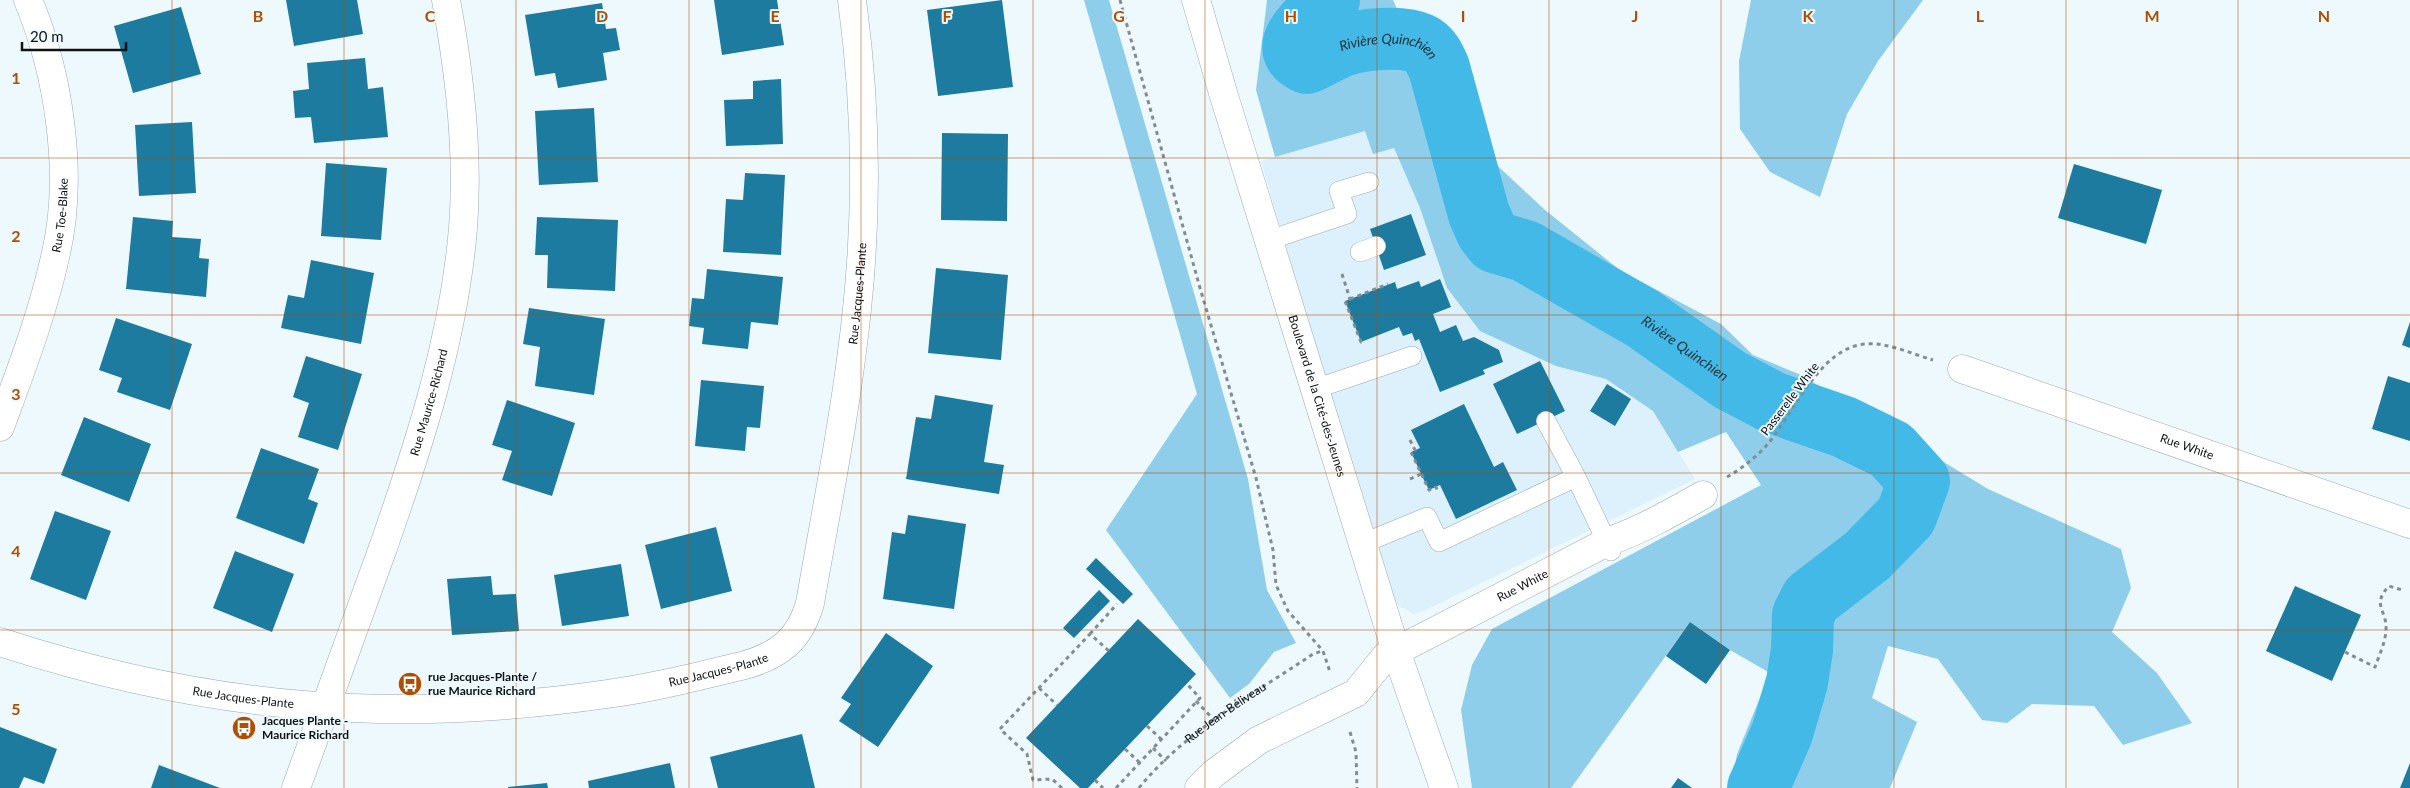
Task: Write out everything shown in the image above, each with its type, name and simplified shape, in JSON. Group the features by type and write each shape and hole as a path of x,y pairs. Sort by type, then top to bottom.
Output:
{"street":[{"name":"Rue Toe-Blake","path":"0,427 46,292 57,252 62,213 62,167 56,96 48,57 28,0"},
{"name":"Rue Maurice-Richard","path":"296,788 327,708 429,411 442,365 463,228 464,130 454,41 446,0"},
{"name":"Rue Jacques-Plante","path":"0,642 57,660 156,685 249,701 327,708 445,709 530,703 608,694 764,660 781,649 795,636 804,622 810,603 851,360 857,307 865,160 863,92 852,0"},
{"name":"Boulevard de la Cité-des-Jeunes","path":"1196,0 1268,240 1364,543 1396,651 1444,788"},
{"name":"Rue White","path":"1962,370 2410,524"},
{"name":"Rue White","path":"1199,788 1213,774 1259,740 1356,693 1384,657 1609,547 1703,495"}],"lane":[{"path":"1268,240 1347,214 1339,191 1368,182"},
{"path":"1315,388 1412,356"},
{"path":"1546,420 1576,477 1609,547"},
{"path":"1364,543 1427,518 1439,542 1576,477"}],"path":[{"name":"Rue Jean-Béliveau","path":"1120,0 1200,288 1256,478 1273,550 1276,585 1288,611 1323,651 1314,654 1214,720 1166,760 1140,788"},
{"path":"1340,268 1350,299"},
{"path":"1366,346 1364,340 1361,342 1345,301 1388,284"},
{"name":"Passerelle White","path":"1724,480 1766,446 1814,377 1849,348 1863,344 1876,344 1962,370"},
{"path":"1410,440 1415,450 1410,452 1429,490 1436,487 1440,494"},
{"path":"1410,479 1421,474"},
{"path":"2344,652 2376,667 2386,629 2380,608 2381,594 2389,586 2402,590"},
{"path":"1062,788 1052,779 1033,780 1027,754 1000,729 1117,604"},
{"path":"1090,634 1108,651"},
{"path":"1116,788 1200,698 1186,684"},
{"path":"1039,688 1057,705"},
{"path":"1196,701 1214,720"},
{"path":"1147,726 1161,739"},
{"path":"1153,748 1166,760"},
{"path":"1125,749 1140,763"},
{"path":"1356,752 1357,788"},
{"path":"1095,780 1103,788"}],"shaded area":[{"path":"1084,0 1109,0 1248,479 1267,590 1296,643 1274,652 1249,684 1230,698 1106,530 1197,394"},
{"path":"1267,0 1393,0 1401,18 1431,19 1473,75 1488,157 1545,210 1621,271 1721,324 1753,355 1801,375 1988,489 2121,549 2131,588 2112,632 2157,673 2192,723 2123,745 2094,706 2032,704 2007,723 1982,720 1938,659 1888,646 1872,698 1917,722 1890,788 1731,788 1737,754 1770,673 1730,650 1690,622 1571,788 1472,788 1461,710 1472,665 1492,629 1761,485 1726,432 1678,452 1653,411 1606,379 1556,366 1480,331 1447,288 1420,208 1394,148 1373,154 1365,131 1275,157 1256,90"},
{"path":"1751,0 1923,0 1878,61 1847,114 1820,197 1770,172 1740,129 1739,61"},
{"path":"1365,131 1394,148 1420,208 1441,272 1556,366 1606,379 1653,411 1695,479 1424,611 1413,614 1396,604 1386,591 1261,161"}],"building":[{"path":"286,0 357,0 363,34 294,46"},
{"path":"714,0 777,0 784,45 722,55"},
{"path":"1002,0 1013,87 938,96 927,10"},
{"path":"602,3 606,29 616,28 620,50 603,53 607,80 558,88 555,73 535,76 525,15"},
{"path":"181,7 201,74 133,93 114,26"},
{"path":"365,58 368,89 383,87 388,137 314,143 311,117 295,118 293,91 309,89 307,63"},
{"path":"781,79 783,144 726,146 724,100 753,99 753,81"},
{"path":"594,108 598,182 539,185 535,111"},
{"path":"192,122 196,193 139,196 135,125"},
{"path":"942,133 1008,134 1007,221 941,220"},
{"path":"326,163 387,168 381,240 321,236"},
{"path":"2074,164 2162,190 2146,244 2058,218"},
{"path":"745,173 785,175 781,255 723,252 726,199 743,200"},
{"path":"1411,214 1426,255 1384,270 1370,229"},
{"path":"133,217 173,221 172,237 201,239 199,258 209,259 206,297 126,289"},
{"path":"537,217 618,220 615,291 547,288 548,255 535,255"},
{"path":"311,260 374,273 361,344 281,328 288,295 304,298"},
{"path":"936,268 1008,275 1001,360 928,353"},
{"path":"707,269 783,277 778,325 751,322 748,349 702,344 704,328 689,326 692,298 704,299"},
{"path":"1440,279 1451,307 1433,314 1440,332 1456,325 1463,341 1474,337 1499,350 1503,362 1483,370 1485,374 1440,392 1419,339 1415,341 1412,333 1403,336 1399,327 1361,342 1345,301 1395,282 1397,289 1419,281 1421,287"},
{"path":"529,308 605,319 594,395 535,386 540,347 523,344"},
{"path":"116,318 192,344 170,410 117,392 122,378 99,370"},
{"path":"2410,322 2410,348 2402,345"},
{"path":"306,356 362,374 338,450 298,437 309,403 293,397"},
{"path":"1540,361 1565,411 1517,434 1493,384"},
{"path":"2388,376 2410,383 2410,441 2372,429"},
{"path":"701,380 764,386 760,428 747,427 745,451 695,446"},
{"path":"1607,384 1631,399 1615,426 1590,411"},
{"path":"935,395 993,405 984,462 1004,465 999,494 906,479 916,417 931,419"},
{"path":"507,400 575,423 552,496 502,480 512,451 492,445"},
{"path":"1464,404 1494,467 1503,462 1517,490 1456,519 1440,485 1429,490 1411,452 1420,448 1411,430"},
{"path":"84,417 151,444 129,502 61,475"},
{"path":"261,448 319,469 308,499 318,503 304,544 236,518"},
{"path":"55,511 111,531 86,600 30,579"},
{"path":"908,515 966,524 954,609 883,599 892,532 905,534"},
{"path":"716,527 732,591 661,609 645,545"},
{"path":"235,551 294,574 272,632 213,608"},
{"path":"1096,558 1133,594 1123,604 1086,569"},
{"path":"621,564 629,616 562,626 554,575"},
{"path":"491,576 493,595 516,594 519,631 452,635 447,579"},
{"path":"2295,586 2361,615 2332,681 2266,651"},
{"path":"1099,590 1110,601 1074,638 1063,628"},
{"path":"1138,619 1196,674 1088,788 1080,788 1026,738"},
{"path":"1690,622 1730,650 1706,684 1666,656"},
{"path":"886,633 933,666 878,747 839,721 851,704 841,698"},
{"path":"0,727 57,749 44,784 24,777 19,788 0,788"},
{"path":"802,734 815,788 718,788 710,757"},
{"path":"670,763 675,788 589,788 588,781"},
{"path":"2410,763 2410,788 2400,788"},
{"path":"159,765 220,788 151,788"},
{"path":"1678,778 1692,788 1671,788"},
{"path":"547,783 548,788 508,788 508,787"}],"waterway":[{"name":"Rivière Quinchien","path":"1329,0 1300,31 1293,49 1297,56 1307,63 1342,46 1360,41 1381,39 1413,41 1427,48 1439,68 1479,214 1487,232 1495,242 1525,251 1642,318 1730,380 1772,402 1844,427 1891,450 1919,481 1906,516 1867,556 1811,599 1803,615 1802,650 1797,682 1782,733 1758,788"}],"place":[{"name":"rue Jacques-Plante / rue Maurice Richard","path":"410,684"},
{"name":"Jacques Plante - Maurice Richard","path":"244,728"}]}
